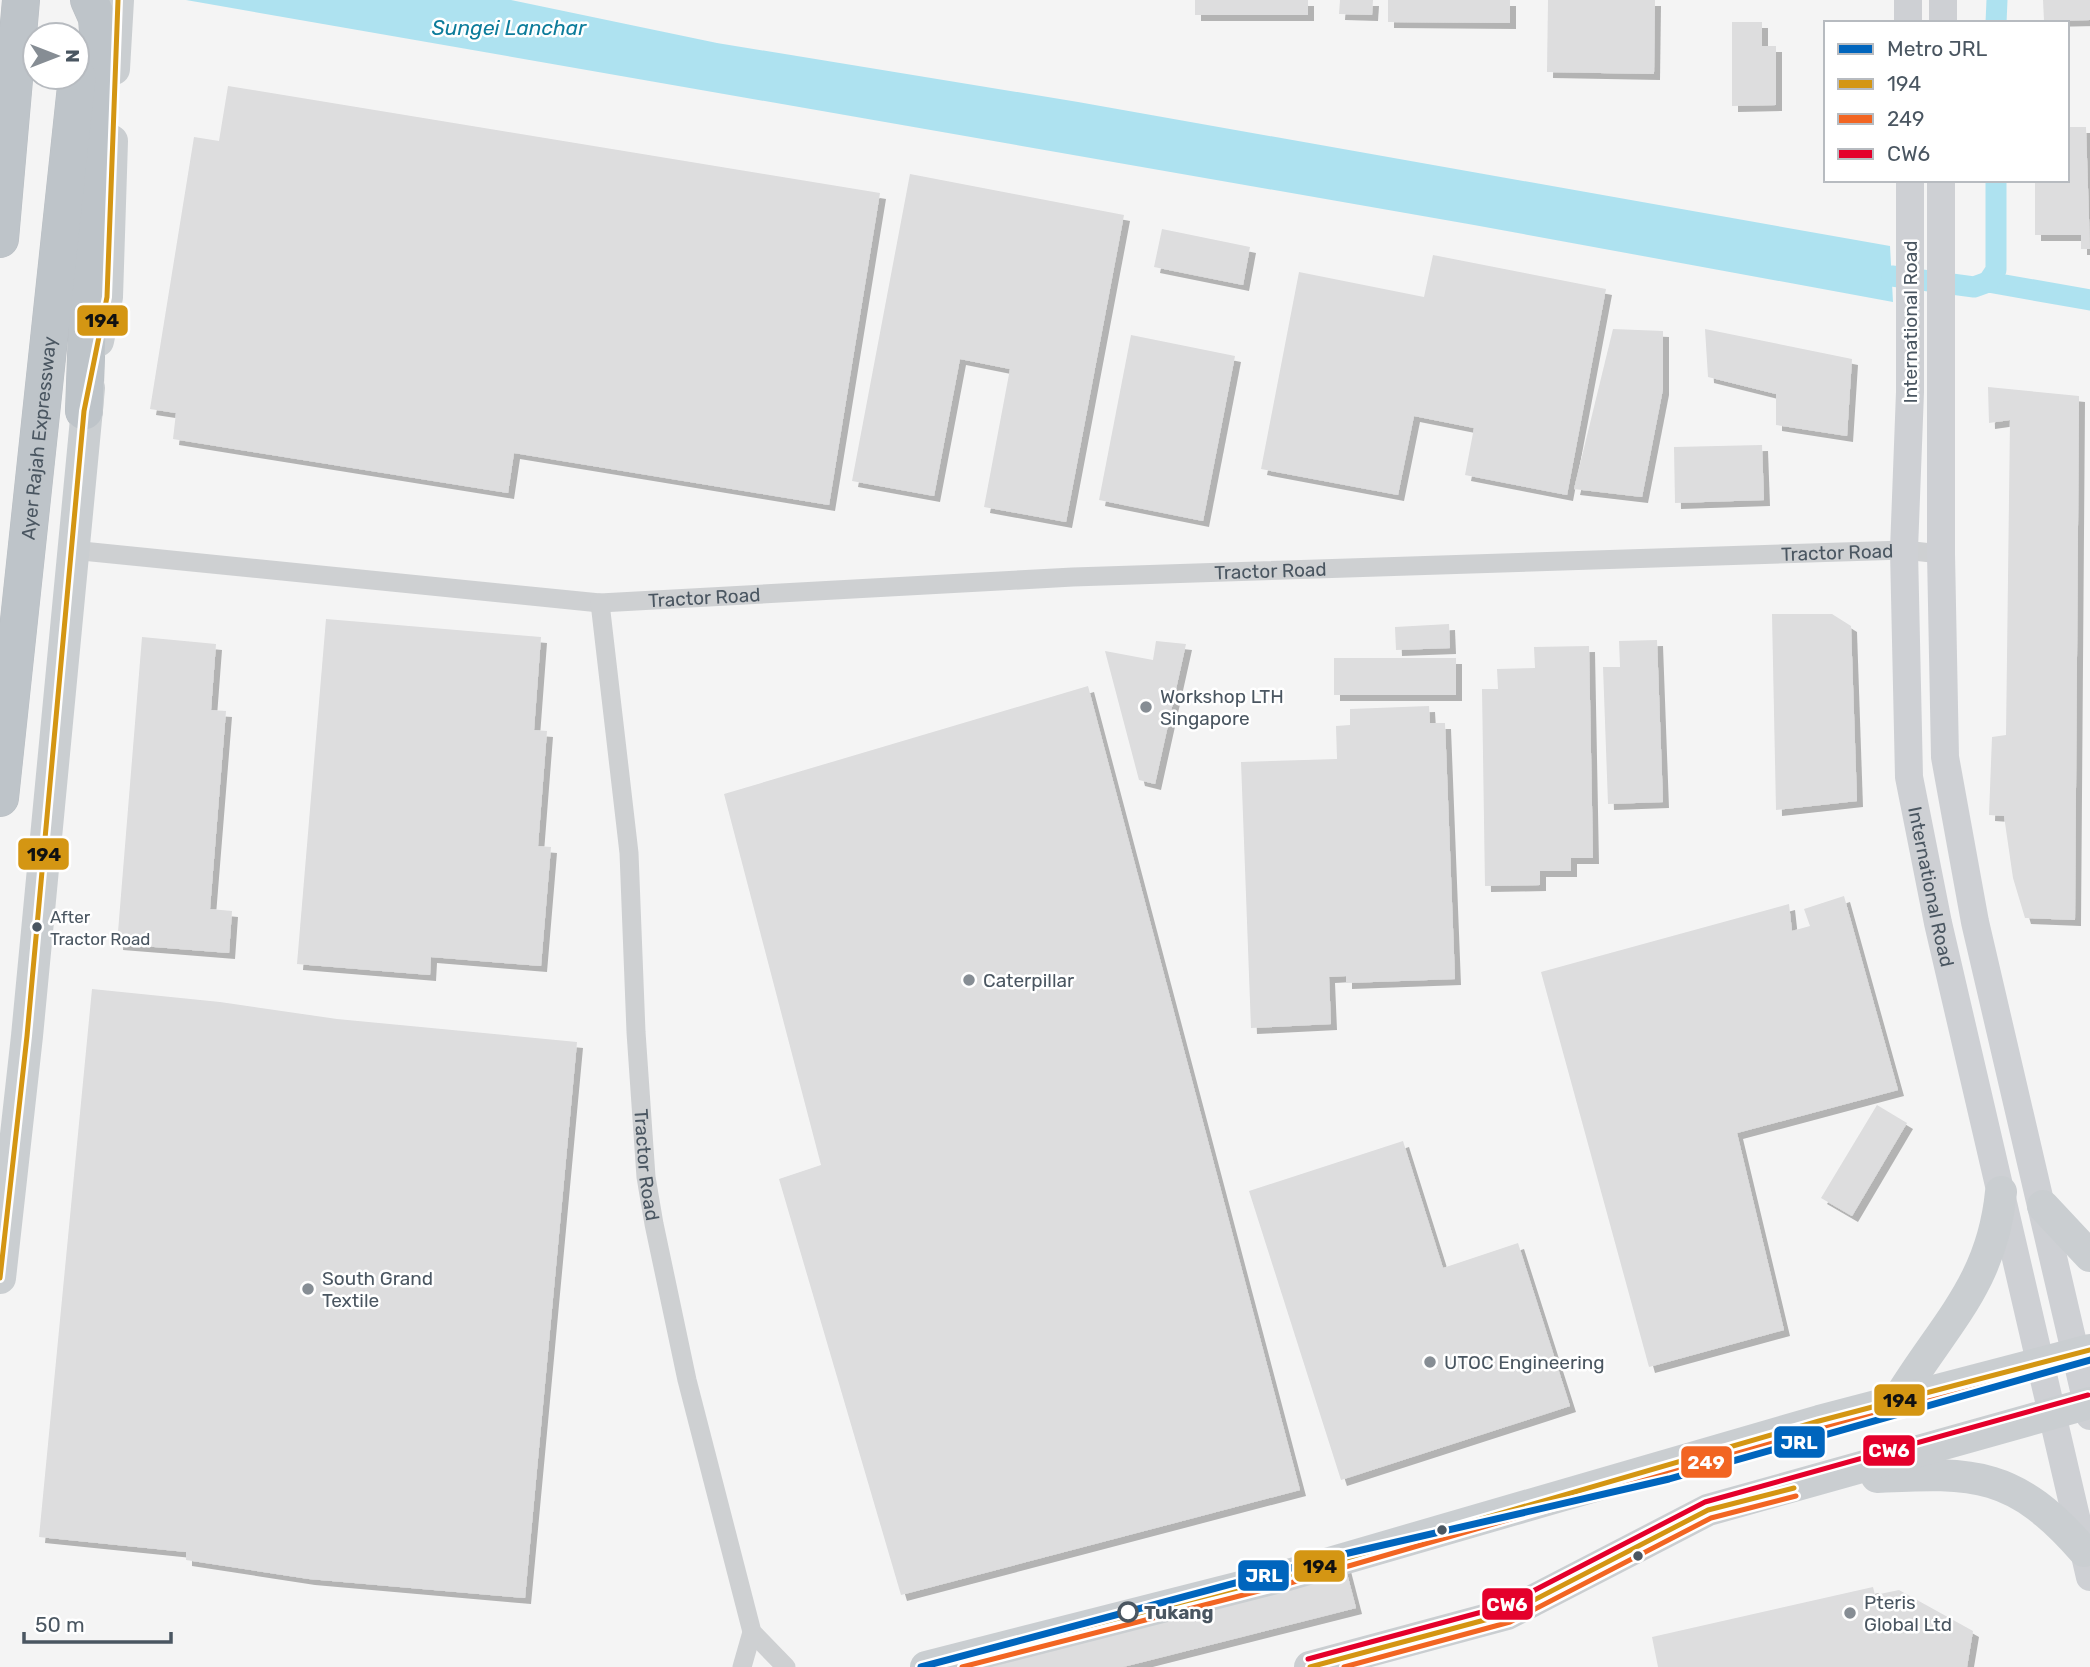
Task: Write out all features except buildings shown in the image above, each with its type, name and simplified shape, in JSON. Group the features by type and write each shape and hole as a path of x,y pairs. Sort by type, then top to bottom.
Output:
{"highway":[{"name":"Ayer Rajah Expressway","path":"84,21 87,0"},
{"path":"84,411 97,32 97,18 87,0"},
{"path":"0,67 21,5"},
{"path":"0,239 21,5"},
{"name":"Ayer Rajah Expressway","path":"0,798 75,91"}],"main road":[{"path":"0,1278 28,1022 84,411 107,296 118,0"},
{"path":"1908,0 1908,21"},
{"path":"1943,0 1943,21"},
{"name":"International Road","path":"1941,182 1941,554 1945,757 1976,922 2043,1206 2083,1352 2089,1407"},
{"name":"International Road","path":"1910,193 1911,317 1904,550 1909,777 1938,923 2087,1564"},
{"path":"1897,1401 1964,1306 1981,1273 1998,1221 2001,1192"},
{"path":"2043,1206 2090,1256"},
{"path":"926,1667 1288,1575 1819,1421 2083,1352"},
{"path":"1310,1667 1507,1614 1708,1510 1819,1481 2053,1413 2089,1407"},
{"path":"1819,1481 1943,1473 1981,1478 2007,1487 2038,1505 2087,1564"}],"street":[{"name":"Tractor Road","path":"72,550 600,603 1073,577 1904,550 1941,554"},
{"name":"Tractor Road","path":"600,603 629,853 646,1177 687,1380 752,1632 786,1667"},
{"path":"742,1667 752,1632"}],"water":[{"name":"Sungei Lanchar","path":"186,0 511,0 717,43 1078,102 1890,246 1893,302 1474,225"}],"waterway":[{"path":"1996,21 1997,0"},
{"path":"1988,282 1996,270 1996,182"},
{"name":"Sungei Lanchar","path":"1892,276 1974,287 1988,282 2090,300"}],"metro line":[{"name":"JRL","path":"921,1667 1340,1555 1669,1479 2090,1360"}],"transit line":[{"name":"194","path":"0,1278 27,1036 84,411 107,297 118,0"},
{"name":"194","path":"926,1667 1288,1575 1819,1421 2090,1350"},
{"name":"249","path":"962,1667 1290,1583 1821,1429 2090,1359"},
{"name":"CW6","path":"1308,1659 1504,1606 1705,1502 2088,1395"},
{"name":"194","path":"1310,1667 1507,1614 1708,1510 1794,1488"},
{"name":"249","path":"1344,1667 1510,1622 1711,1518 1796,1496"}],"place":[{"name":"Workshop LTH Singapore","path":"1146,707"},
{"name":"After Tractor Road","path":"37,927"},
{"name":"Caterpillar","path":"969,980"},
{"name":"South Grand Textile","path":"308,1289"},
{"name":"UTOC Engineering","path":"1430,1362"},
{"name":"Tukang","path":"1128,1612"},
{"name":"Pteris Global Ltd","path":"1850,1613"}]}
